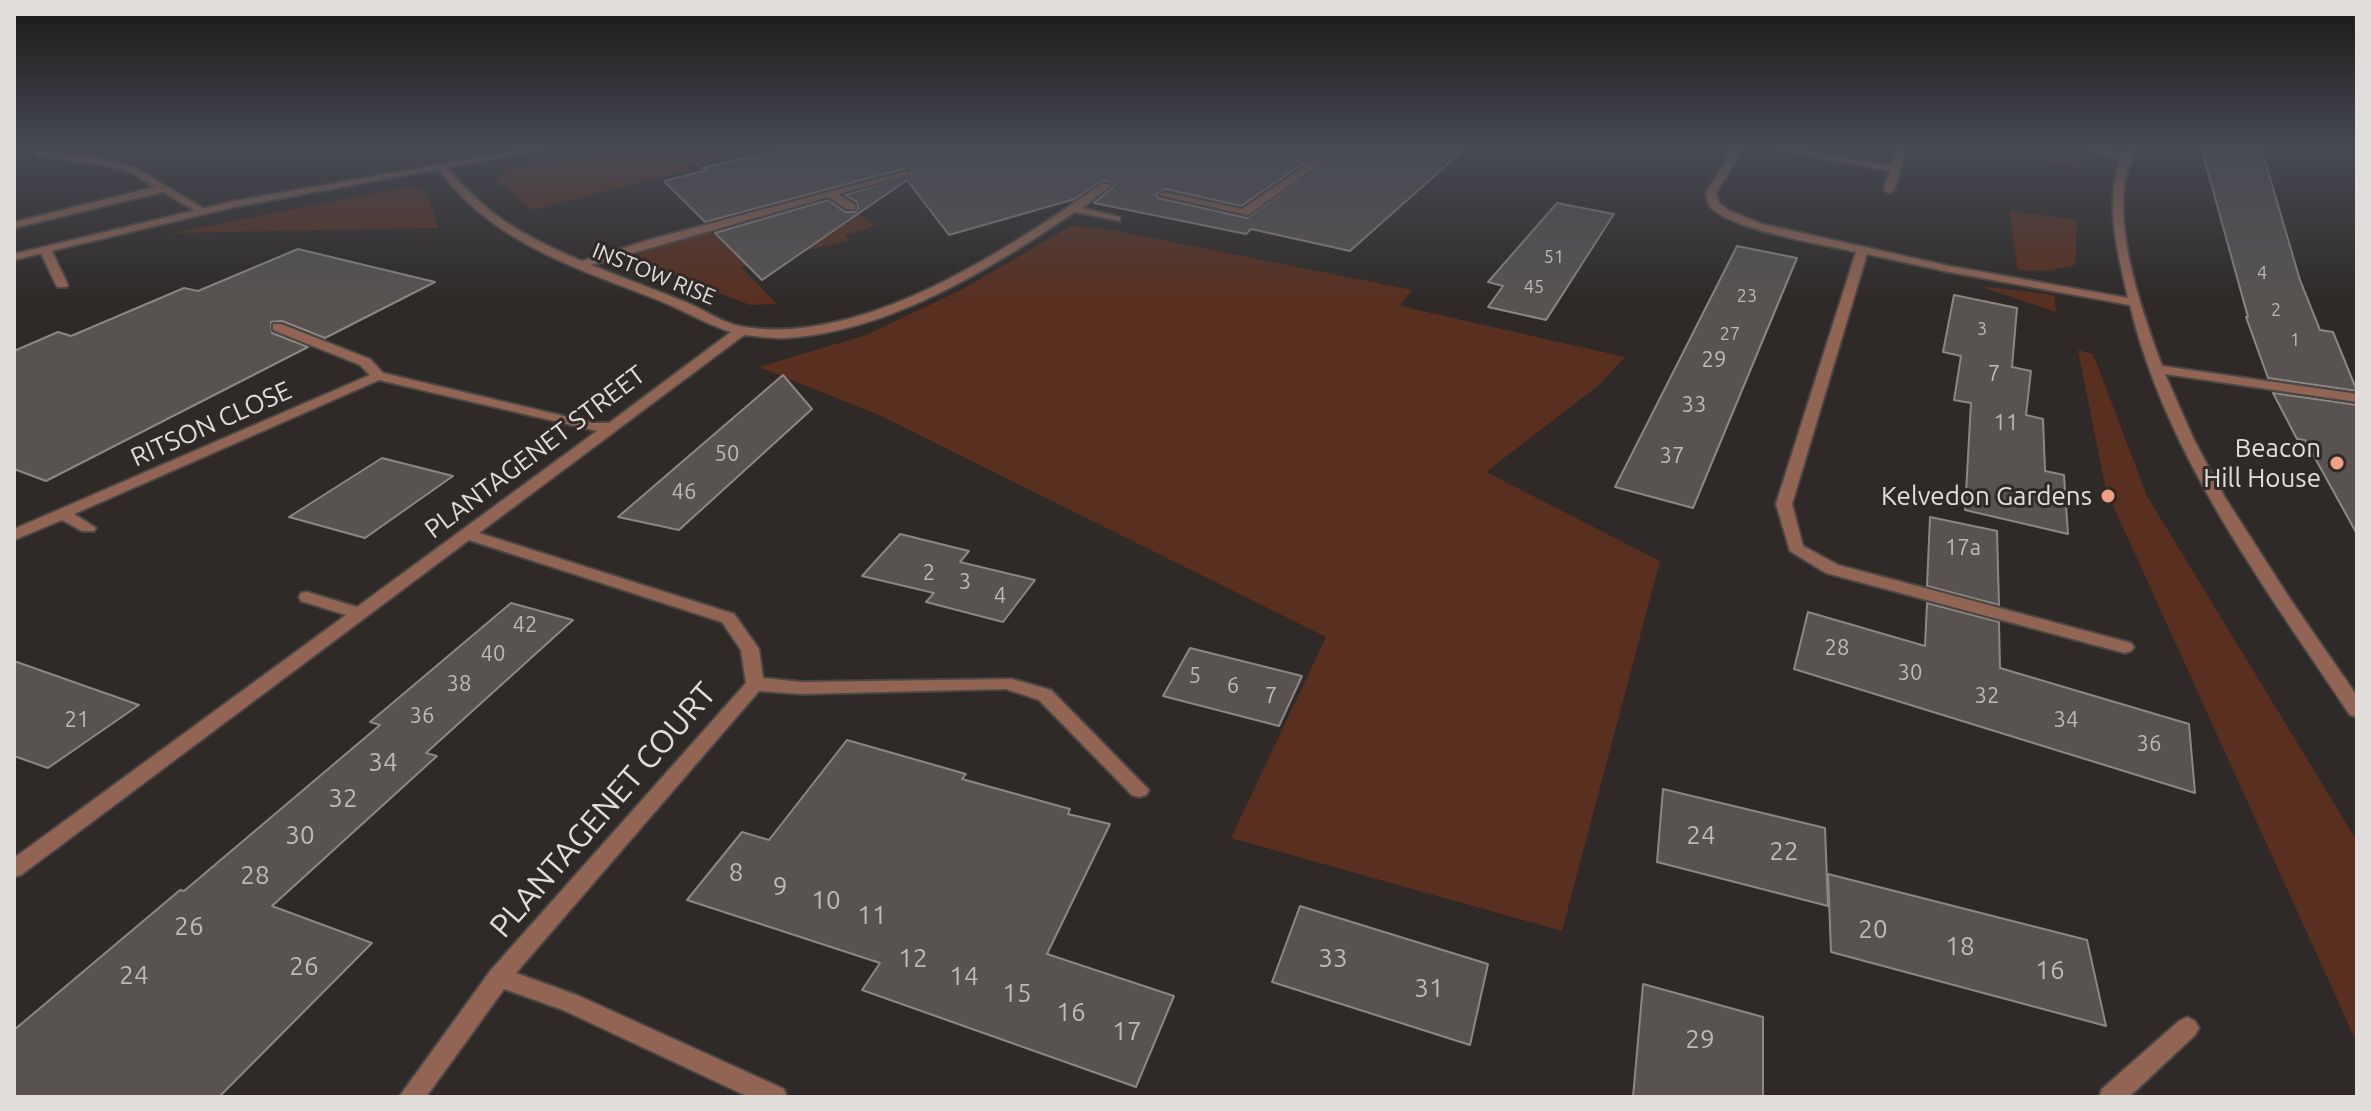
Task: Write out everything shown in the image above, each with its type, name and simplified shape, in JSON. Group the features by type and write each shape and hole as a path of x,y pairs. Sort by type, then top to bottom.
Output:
{"street":[{"path":"14,225 121,199"},
{"path":"183,199 203,211"},
{"path":"14,257 203,211 268,199"},
{"name":"INSTOW RISE","path":"474,199 495,221 526,241 581,266 741,331 786,334 830,329 903,305 1019,243 1088,199"},
{"path":"581,266 594,259 808,199"},
{"path":"838,199 851,207"},
{"path":"1181,199 1244,213 1264,199"},
{"path":"1713,199 1714,204 1759,227 1862,251 2133,302"},
{"path":"2116,199 2133,302 2189,450 2228,519 2357,710"},
{"path":"1074,209 1116,219"},
{"path":"45,249 62,285"},
{"path":"1862,251 1784,504 1796,548 1832,569 2125,647"},
{"path":"277,327 365,362 378,376 593,427 613,427"},
{"name":"PLANTAGENET STREET","path":"14,869 358,613 470,535 741,331"},
{"path":"2156,369 2357,398"},
{"name":"RITSON CLOSE","path":"14,535 378,376"},
{"path":"64,515 88,528"},
{"name":"PLANTAGENET COURT","path":"411,1097 499,977 755,684 750,649 728,618 470,535"},
{"path":"307,597 358,613"},
{"name":"PLANTAGENET COURT","path":"755,684 802,688 1015,685 1045,695 1139,790"},
{"name":"PLANTAGENET COURT","path":"499,977 571,1003 775,1097"},
{"path":"2111,1097 2187,1028"}],"shaded area":[{"path":"346,199 428,199 439,228 172,233"},
{"path":"518,199 577,199 532,210"},
{"path":"792,210 812,223 856,212 875,226 845,235 849,240 741,267 777,304 750,305 641,263 636,258 644,251"},
{"path":"2009,211 2077,220 2075,265 2047,271 2018,270"},
{"path":"1071,226 1112,230 1412,290 1400,306 1625,357 1599,385 1486,472 1660,561 1562,931 1231,838 1326,637 879,415 759,367 866,335 963,289"},
{"path":"1980,286 2054,295 2056,312"},
{"path":"2078,350 2093,354 2147,496 2357,841 2357,1043 2106,490"}],"building":[{"path":"682,199 792,199 705,222"},
{"path":"852,199 880,199 762,280 715,233 828,200 845,212 855,212 857,202"},
{"path":"921,199 1075,199 1075,199 949,235"},
{"path":"1099,199 1162,199 1247,218 1274,199 1409,199 1350,251 1251,229 1246,234 1094,203"},
{"path":"1209,199 1252,199 1241,206"},
{"path":"2215,199 2276,199 2300,280 2320,330 2333,332 2357,391 2268,378"},
{"path":"1557,203 1614,214 1546,320 1488,307 1503,286 1488,282"},
{"path":"1737,246 1797,258 1693,508 1615,487"},
{"path":"298,249 435,282 325,338 282,321 271,322 272,333 308,347 46,481 14,469 14,351 58,332 71,336 184,288 198,291"},
{"path":"1954,295 2017,308 2012,367 2031,371 2026,415 2043,419 2045,471 2064,475 2068,534 1965,510 1971,403 1954,400 1961,356 1943,352"},
{"path":"783,375 812,409 679,530 618,517"},
{"name":"Beacon Hill House","path":"2273,393 2357,405 2357,534 2305,440 2297,439"},
{"path":"382,458 453,476 365,538 289,517"},
{"path":"1930,517 1997,531 1999,605 1927,586"},
{"path":"900,534 969,551 960,562 1035,580 1003,622 926,602 934,593 862,576"},
{"path":"511,603 573,620 426,753 437,756 272,906 372,943 219,1097 14,1097 14,1030 380,725 370,722"},
{"path":"1927,603 1999,622 2000,668 2189,724 2195,793 1794,669 1808,612 1925,646"},
{"path":"1190,648 1302,676 1279,726 1163,696"},
{"path":"14,661 139,705 48,768 14,756"},
{"path":"847,740 966,774 962,779 1070,809 1068,814 1110,824 1047,954 1174,996 1136,1087 862,990 880,963 687,900 742,832 769,840"},
{"path":"1663,789 1825,828 1828,906 1657,862"},
{"path":"1828,874 2087,940 2106,1026 1831,952"},
{"path":"1300,906 1488,964 1470,1045 1272,982"},
{"path":"1643,984 1763,1017 1763,1097 1633,1097"}],"place":[{"name":"Beacon Hill House","path":"2337,463"},
{"name":"Kelvedon Gardens","path":"2108,496"}]}
